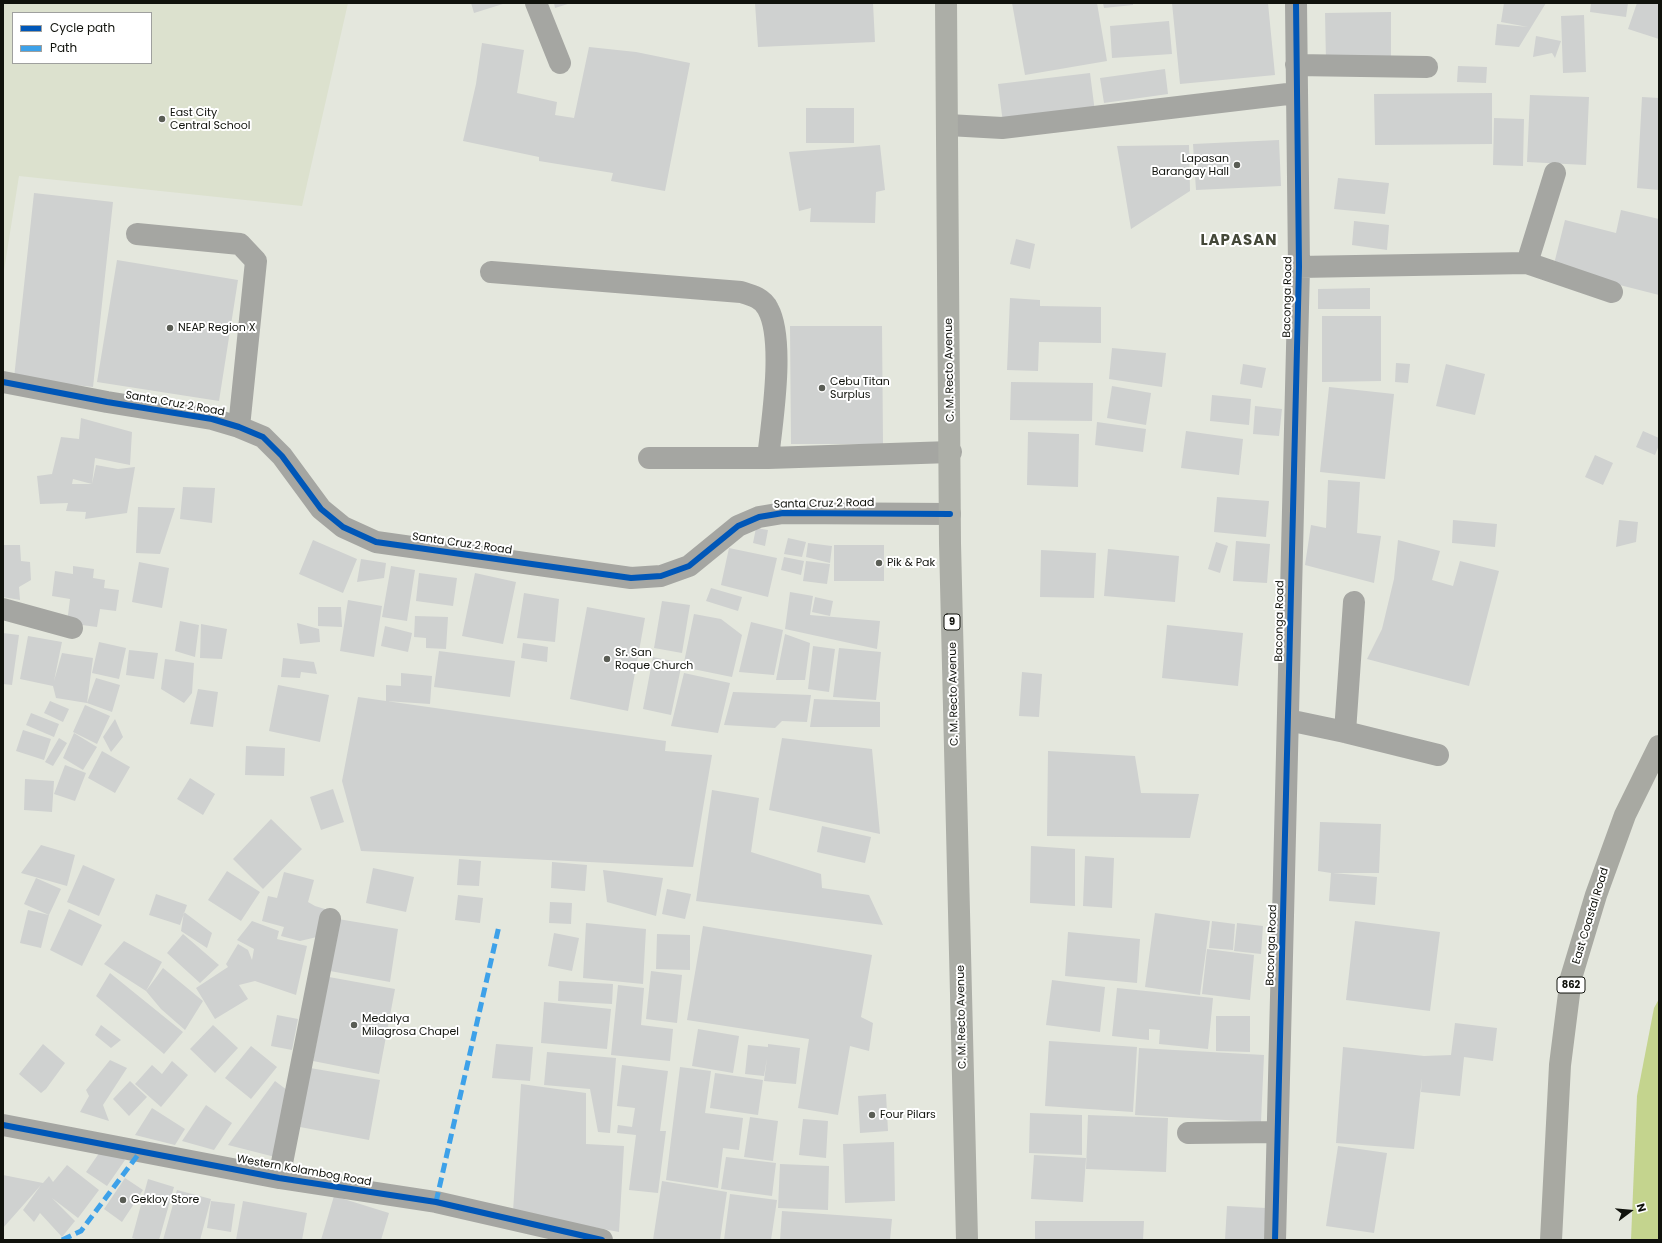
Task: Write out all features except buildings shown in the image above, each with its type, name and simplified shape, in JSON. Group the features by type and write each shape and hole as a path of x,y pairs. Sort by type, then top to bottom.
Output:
{"highway":[{"name":"C. M. Recto Avenue","path":"946,3 951,452 950,514 967,1240"}],"main road":[{"name":"East Coastal Road","path":"1551,1240 1560,1065 1571,978 1596,895 1624,815 1659,746"}],"street":[{"path":"536,3 560,62"},
{"name":"Baconga Road","path":"1275,1240 1299,266 1296,3"},
{"path":"1296,65 1427,67"},
{"path":"948,125 1002,128 1296,93"},
{"path":"1527,263 1555,173"},
{"path":"137,234 240,244 256,261 239,427"},
{"path":"1299,266 1527,263 1612,292"},
{"path":"491,272 740,292 757,296 768,308 775,331 776,393 768,458"},
{"name":"Santa Cruz 2 Road","path":"3,382 107,402 212,419 239,427 263,437 282,456 321,509 343,527 376,542 631,578 661,576 689,566 738,526 759,517 783,513 950,514"},
{"path":"649,458 768,458 951,452"},
{"path":"1345,732 1354,602"},
{"path":"3,609 72,628"},
{"path":"1288,720 1345,732 1438,755"},
{"path":"279,1178 330,919"},
{"name":"Western Kolambog Road","path":"3,1125 279,1178 436,1202 602,1240"},
{"path":"1188,1132 1277,1132"}],"shaded area":[{"name":"East City Central School","path":"3,3 348,3 302,206 19,176 3,277"},
{"path":"1659,999 1659,1240 1631,1240 1637,1096 1654,1008"}],"marked path":[{"path":"436,1202 499,926"},
{"path":"62,1240 81,1231 140,1152"}],"cycle path":[{"path":"1275,1240 1299,267 1296,3"},
{"path":"3,382 107,402 212,419 239,427 263,437 282,456 321,509 343,527 376,542 631,578 661,576 689,566 738,526 759,517 783,513 950,514"},
{"path":"3,1125 279,1178 436,1202 602,1240"}],"place":[{"name":"East City Central School","path":"162,119"},
{"name":"Lapasan Barangay Hall","path":"1237,165"},
{"name":"NEAP Region X","path":"170,328"},
{"name":"Cebu Titan Surplus","path":"822,388"},
{"name":"Pik & Pak","path":"879,563"},
{"name":"Sr. San Roque Church","path":"607,659"},
{"name":"Medalya Milagrosa Chapel","path":"354,1025"},
{"name":"Four Pilars","path":"872,1115"},
{"name":"Gekloy Store","path":"123,1200"}],"district":[{"name":"LAPASAN","path":"1239,241"}]}
